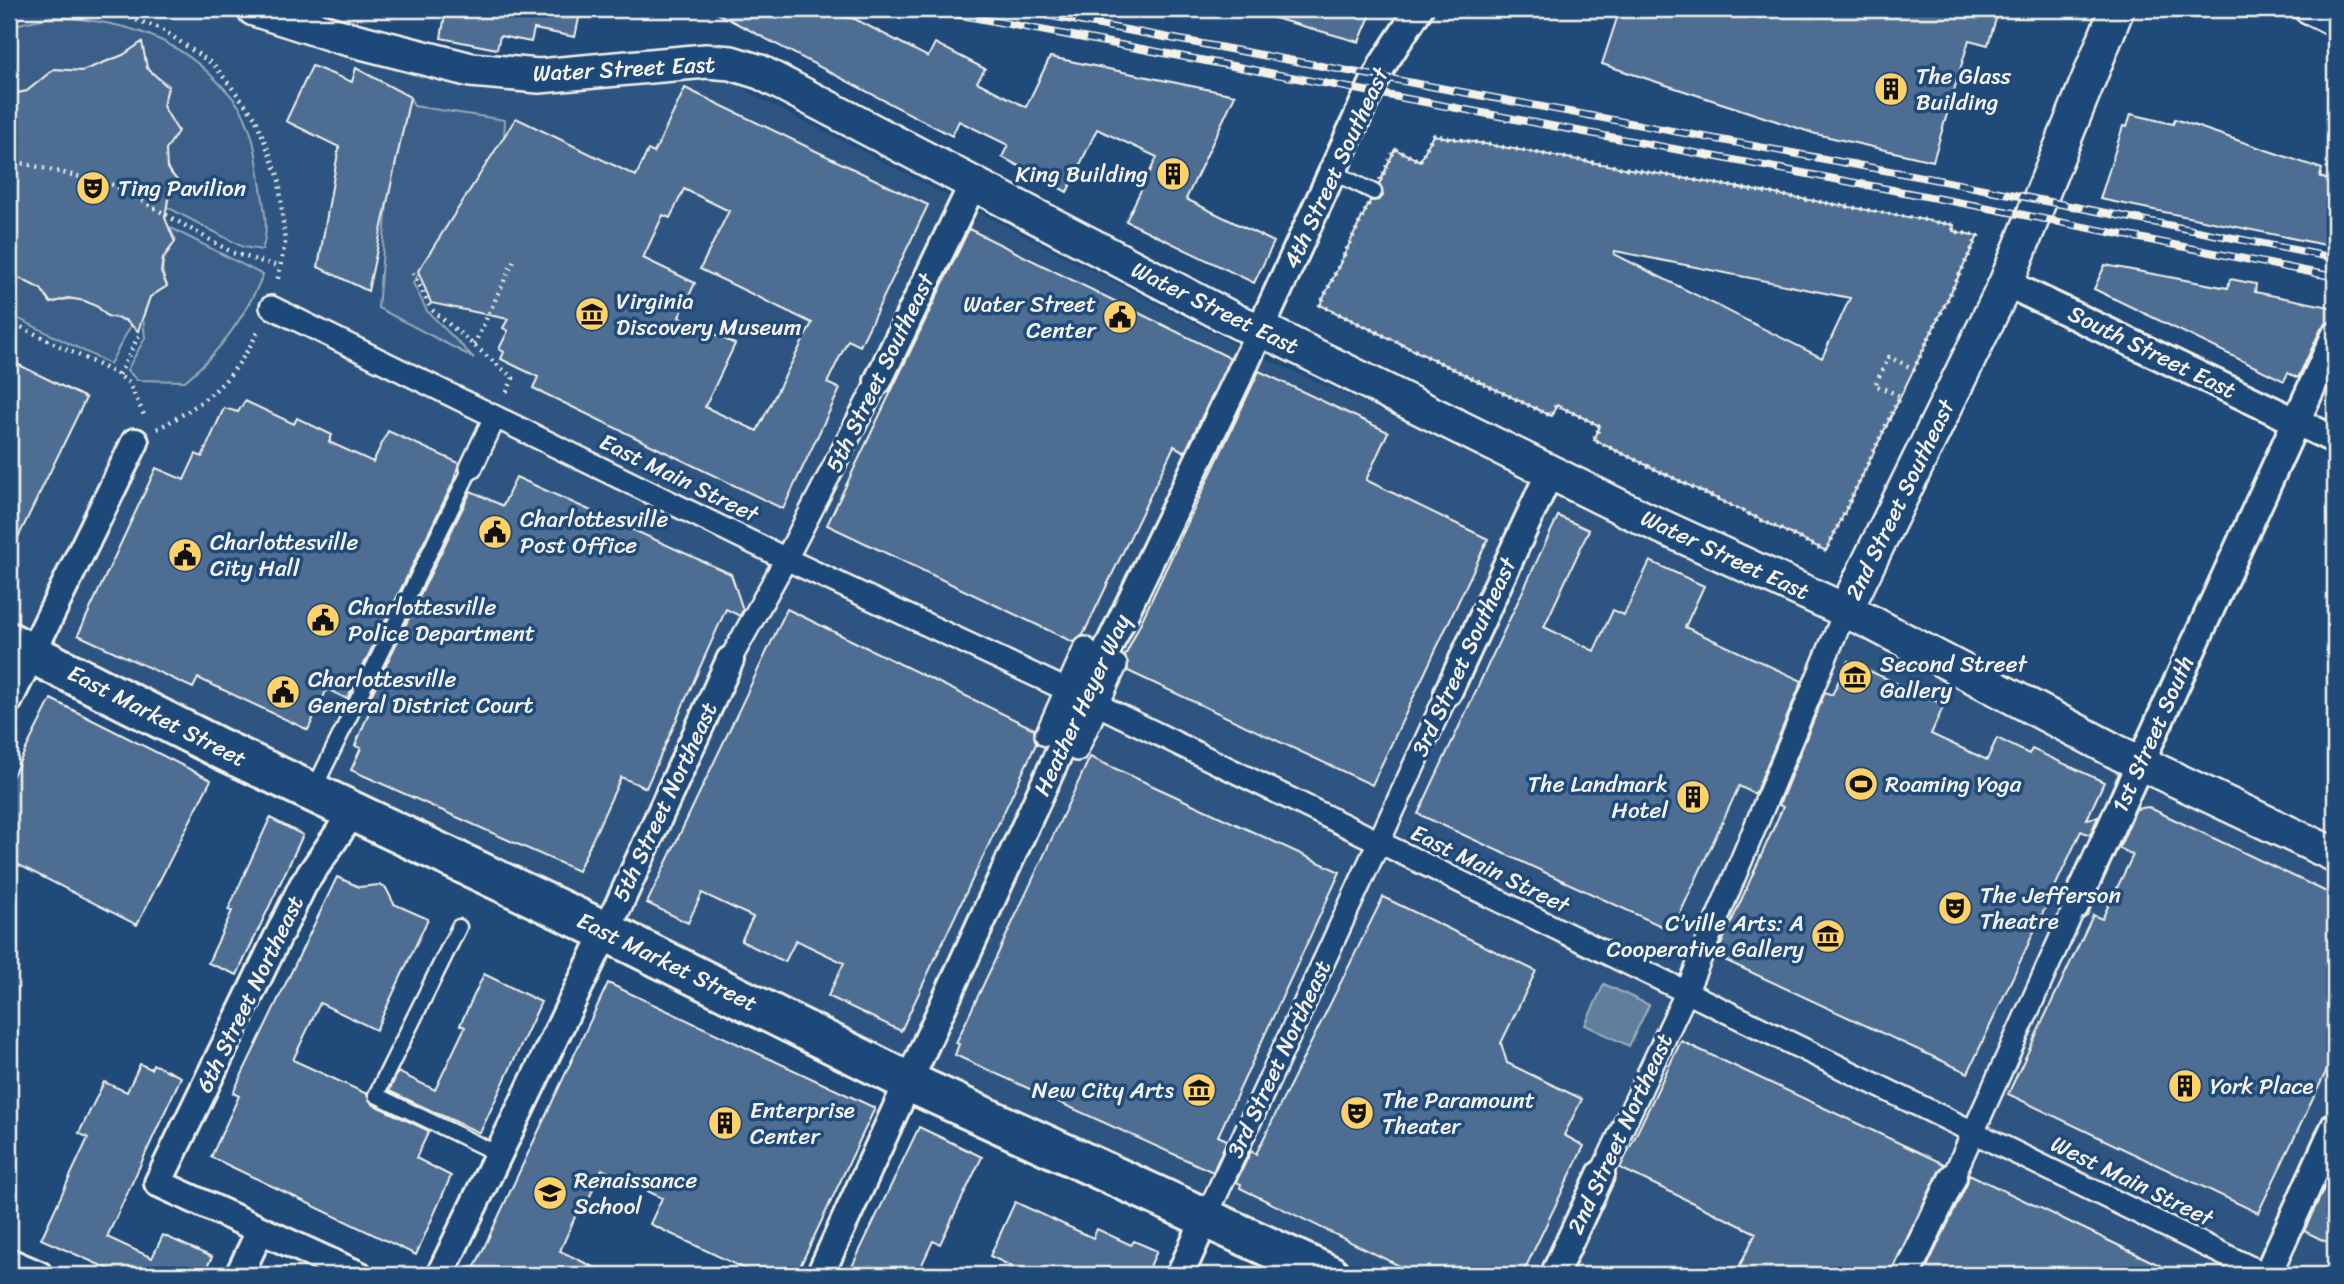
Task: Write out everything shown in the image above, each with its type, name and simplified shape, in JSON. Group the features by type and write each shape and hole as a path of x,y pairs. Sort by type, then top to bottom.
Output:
{"main road":[{"name":"East Market Street","path":"20,647 911,1083 1330,1275"}],"street":[{"name":"Water Street East","path":"254,9 338,36 471,69 539,76 706,61 731,63 760,72 972,186 1238,322 1551,470 1646,519 1845,611 2139,762 2335,855"},
{"name":"4th Street Southeast","path":"1259,330 1383,64 1419,9"},
{"name":"2nd Street Southeast","path":"1686,993 1845,611 2006,284 2117,9"},
{"path":"2307,9 2335,23"},
{"name":"5th Street Southeast","path":"786,559 878,381 972,186"},
{"name":"South Street East","path":"2006,284 2335,439"},
{"name":"East Main Street","path":"271,307 786,559 1083,698 1975,1134"},
{"name":"Heather Heyer Way","path":"820,1275 911,1083 1083,698 1259,330"},
{"name":"1st Street South","path":"1953,1177 1975,1134 2139,762 2335,336"},
{"path":"471,468 495,416"},
{"path":"9,700 20,647 141,438"},
{"name":"3rd Street Southeast","path":"1379,844 1551,470"},
{"name":"5th Street Northeast","path":"440,1275 500,1155 730,660 786,559"},
{"path":"1077,750 1085,648"},
{"path":"1046,735 1116,665"},
{"name":"6th Street Northeast","path":"260,1231 158,1183 303,885 353,812"},
{"name":"3rd Street Northeast","path":"1180,1275 1379,844"},
{"name":"2nd Street Northeast","path":"1554,1275 1686,993"},
{"path":"2267,1275 2335,1126"},
{"name":"West Main Street","path":"1975,1134 2267,1275"},
{"path":"1906,1275 1953,1177"},
{"path":"239,1275 260,1231 359,1275"},
{"path":"9,1262 38,1275"}],"lane":[{"path":"1333,172 1374,192"},
{"path":"312,792 471,468"},
{"path":"459,927 376,1096 500,1155"}],"path":[{"path":"9,321 119,375 129,383 140,405 141,438 201,405 243,361 271,307 285,243 279,178 255,117 214,65 160,28 103,9"},
{"path":"1433,135 1954,225 1953,231 1978,236 1914,369 1889,357 1875,386 1900,396 1826,551 1594,440 1600,426 1556,405 1551,416 1320,305 1374,192 1395,149 1420,161 1433,135"},
{"path":"9,160 114,185 233,253 280,267"},
{"path":"474,345 514,260"},
{"path":"414,274 431,309 513,378 495,416"},
{"path":"119,375 140,333"}],"shaded area":[{"path":"9,9 254,9 471,69 731,63 749,93 1252,353 1517,470 1793,608 2335,855 2335,1275 1330,1275 9,642"},
{"path":"51,17 120,26 161,40 198,64 230,95 244,117 255,151 265,216 262,250 243,247 167,207 168,199 180,186 168,169 165,159 168,125 163,106 169,85 123,55 82,71 54,69 27,91 9,95 9,26"},
{"path":"410,97 414,106 505,120 504,138 413,283 427,311 474,358 378,308 387,203"},
{"path":"169,227 263,275 231,332 210,358 185,381 137,380 127,370 145,338 143,317 150,297 167,285 163,272 164,262 176,240"},
{"path":"9,273 41,289 51,303 68,299 85,301 131,325 110,364 9,314"},
{"path":"1604,984 1649,1005 1629,1046 1585,1025"}],"building":[{"path":"446,9 581,9 575,37 534,29 531,42 500,36 497,49 441,38"},
{"name":"King Building","path":"709,9 808,9 855,19 928,57 935,43 985,69 977,82 1026,107 1050,57 1235,95 1186,199 1274,242 1254,283 1126,221 1157,157 1097,129 1067,192 1002,157 1008,145 959,121 952,136"},
{"path":"1268,9 1373,9 1359,42 1267,16"},
{"path":"1620,9 1999,9 1988,45 1969,40 1933,161 1816,134 1602,64"},
{"name":"Ting Pavilion","path":"142,42 147,68 168,87 163,106 178,131 166,150 167,168 181,185 168,199 165,218 175,242 163,258 161,272 167,286 150,297 138,331 125,320 107,316 98,307 85,301 68,298 51,303 41,289 9,273 9,95 27,91 54,69 82,71 123,55"},
{"path":"312,66 352,82 356,68 410,97 368,291 318,267 339,147 286,121"},
{"path":"685,88 928,205 860,346 848,340 827,383 840,389 783,509 533,388 538,377 501,359 504,352 499,349 508,331 503,328 508,319 431,303 418,271 516,118 636,176 648,150 654,153","holes":["684,189 729,211 700,269 812,323 757,431 705,407 735,344 679,317 695,283 643,258 663,215 670,218"]},
{"path":"2131,114 2173,124 2175,119 2322,169 2320,177 2335,182 2335,247 2100,199 2123,126 2127,127"},
{"path":"1433,135 1954,225 1953,231 1978,236 1826,551 1594,440 1600,426 1557,405 1551,416 1320,305 1370,201 1379,200 1383,196 1379,184 1395,149 1420,161","holes":["1615,251 1850,298 1822,358 1614,254"]},
{"path":"969,229 1230,358 1185,452 1174,446 1083,635 1073,642 827,525"},
{"path":"2105,265 2228,288 2230,279 2256,284 2255,292 2335,308 2335,321 2321,329 2298,378 2288,373 2284,381 2094,289"},
{"path":"9,360 86,398 9,556"},
{"path":"1259,371 1388,432 1366,480 1488,539 1372,785 1128,671 1125,656"},
{"name":"Charlottesville City Hall","path":"245,401 294,424 297,418 332,435 329,442 373,462 388,431 459,463 453,483 347,699 327,689 308,730 198,678 193,688 78,635 156,468 184,480 196,454 202,457 224,408 238,412"},
{"path":"516,477 731,574 743,610 740,616 726,609 646,788 621,777 578,871 351,770 361,748 355,746 370,710 365,708 471,491 503,506"},
{"path":"1558,516 1589,530 1544,627 1594,651 1613,610 1624,615 1650,561 1704,586 1685,627 1802,681 1755,794 1739,786 1672,931 1418,814"},
{"path":"787,609 1034,729 1036,744 901,1031 828,996 844,963 796,940 785,962 741,941 753,917 702,893 688,923 647,903"},
{"path":"1848,661 1944,705 1931,734 1987,760 1997,738 2029,754 2032,749 2104,782 2087,819 2098,817 2090,835 2081,831 1968,1073 1716,956 1783,807 1779,805 1825,692 1832,695"},
{"path":"51,699 211,780 137,925 9,860 9,783"},
{"path":"1090,757 1340,872 1218,1136 1227,1140 1213,1172 955,1055 959,1044 956,1043"},
{"path":"2148,807 2335,896 2335,1053 2258,1213 2008,1094 2093,915 2102,919 2133,855 2119,848 2136,809"},
{"path":"270,818 303,835 237,975 208,963 232,911 228,910"},
{"path":"337,877 359,887 379,885 386,888 394,904 428,919 376,1030 320,1003 293,1060 367,1094 372,1104 429,1131 416,1158 451,1176 416,1255 211,1157 239,1096 233,1093"},
{"path":"1383,897 1536,971 1501,1043 1507,1063 1582,1099 1564,1135 1584,1146 1522,1275 1418,1275 1240,1188 1241,1184 1236,1182 1251,1151 1256,1154"},
{"path":"484,974 541,1002 480,1133 389,1091 398,1072 435,1090 465,1027 460,1025"},
{"name":"Enterprise Center","path":"608,983 875,1108 796,1275 758,1275 650,1224 662,1198 602,1169 583,1212 578,1210 560,1251 610,1275 471,1275"},
{"path":"1681,1041 1944,1164 1890,1275 1735,1275 1756,1233 1620,1168"},
{"path":"140,1064 151,1069 153,1064 181,1077 107,1237 152,1258 163,1235 212,1257 203,1275 122,1275 41,1239 88,1138 79,1133 104,1082 127,1092"},
{"path":"919,1127 982,1157 940,1244 933,1241 917,1275 848,1275"},
{"path":"2335,1165 2335,1246 2304,1231"},
{"path":"1969,1174 2180,1275 1923,1275 1967,1184"},
{"path":"1015,1202 1093,1238 1097,1229 1131,1245 1134,1241 1157,1251 1146,1275 1007,1275 1011,1266 990,1256"}],"railway":[{"path":"929,9 1994,209 2335,277"},
{"path":"1013,9 1938,180 2335,258"}],"place":[{"name":"The Glass Building","path":"1891,89"},
{"name":"King Building","path":"1173,174"},
{"name":"Ting Pavilion","path":"93,188"},
{"name":"Virginia Discovery Museum","path":"592,314"},
{"name":"Water Street Center","path":"1120,317"},
{"name":"Charlottesville Post Office","path":"495,532"},
{"name":"Charlottesville City Hall","path":"185,555"},
{"name":"Charlottesville Police Department","path":"323,620"},
{"name":"Second Street Gallery","path":"1855,677"},
{"name":"Charlottesville General District Court","path":"283,692"},
{"name":"Roaming Yoga","path":"1861,784"},
{"name":"The Landmark Hotel","path":"1693,797"},
{"name":"The Jefferson Theatre","path":"1955,908"},
{"name":"C’ville Arts: A Cooperative Gallery","path":"1828,936"},
{"name":"York Place","path":"2185,1086"},
{"name":"New City Arts","path":"1199,1090"},
{"name":"The Paramount Theater","path":"1357,1113"},
{"name":"Enterprise Center","path":"725,1123"},
{"name":"Renaissance School","path":"550,1193"}]}
